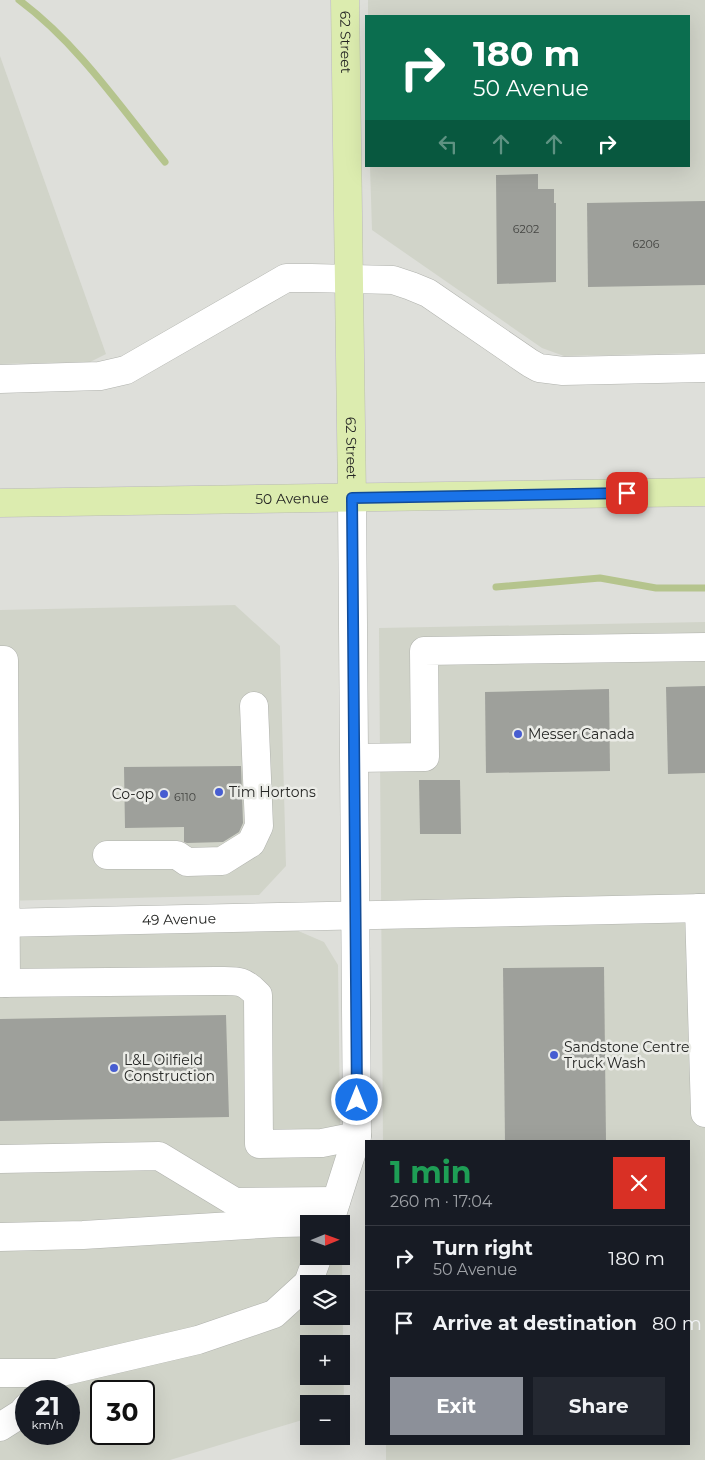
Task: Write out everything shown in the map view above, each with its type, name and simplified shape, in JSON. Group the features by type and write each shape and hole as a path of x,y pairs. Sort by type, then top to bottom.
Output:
{"main road":[{"name":"62 Street","path":"345,0 352,498"},
{"name":"50 Avenue","path":"0,503 705,492"}],"street":[{"path":"0,379 86,377 112,374 126,370 286,278 393,280 428,293 517,355 540,368 563,371 705,368"},
{"name":"62 Street","path":"332,1215 357,1136 357,916 352,498"},
{"path":"355,758 425,757 424,651 705,647"},
{"path":"0,660 4,660 3,983 238,981 248,984 258,995 259,1144 322,1143 357,1136"},
{"path":"107,855 177,856 187,862 222,861 251,843 259,826 254,706"},
{"path":"702,908 705,1113"},
{"name":"49 Avenue","path":"3,923 702,908"},
{"path":"0,1159 159,1156 235,1214"},
{"path":"0,1236 83,1235 235,1214 280,1223 300,1220"},
{"path":"56,1380 198,1340 274,1314 308,1283 315,1265"},
{"path":"0,1373 38,1380"},
{"path":"0,1427 15,1417"}],"shaded area":[{"path":"368,0 705,0 705,353 564,356 542,348 372,230 370,167 690,167 690,15 368,15"},
{"path":"0,56 106,354 90,362 0,364"},
{"path":"235,605 280,646 286,866 259,895 0,901 0,610"},
{"path":"705,622 705,1460 386,1460 386,1445 690,1445 690,1140 383,1140 379,628"},
{"path":"296,930 324,942 338,965 341,1215 300,1215 300,1265 342,1265 342,1275 300,1275 300,1325 343,1325 343,1335 300,1335 300,1385 344,1385 344,1395 300,1395 300,1421 170,1460 0,1460 0,936"}],"building":[{"path":"538,174 538,189 554,189 554,203 556,203 556,282 497,284 496,175"},
{"path":"705,201 705,285 588,287 587,203"},
{"path":"705,686 705,773 668,774 666,687"},
{"path":"609,689 610,771 486,773 485,692"},
{"path":"241,766 243,823 239,832 223,842 184,842 184,827 125,828 124,767"},
{"path":"419,780 460,780 461,834 420,834"},
{"name":"Sandstone Centre Truck Wash","path":"604,967 606,1140 505,1140 503,968"},
{"name":"L&L Oilfield Construction","path":"226,1015 229,1117 0,1121 0,1019"}],"waterway":[{"path":"19,0 40,17 79,55 165,162"},
{"path":"496,587 600,578 656,588 705,588"}],"place":[{"name":"Messer Canada","path":"518,734"},
{"name":"Tim Hortons","path":"219,792"},
{"name":"Co-op","path":"164,794"},
{"name":"Sandstone Centre Truck Wash","path":"554,1055"},
{"name":"L&L Oilfield Construction","path":"114,1068"}],"route":[{"path":"357,1100 357,896 352,498 627,493"}]}
